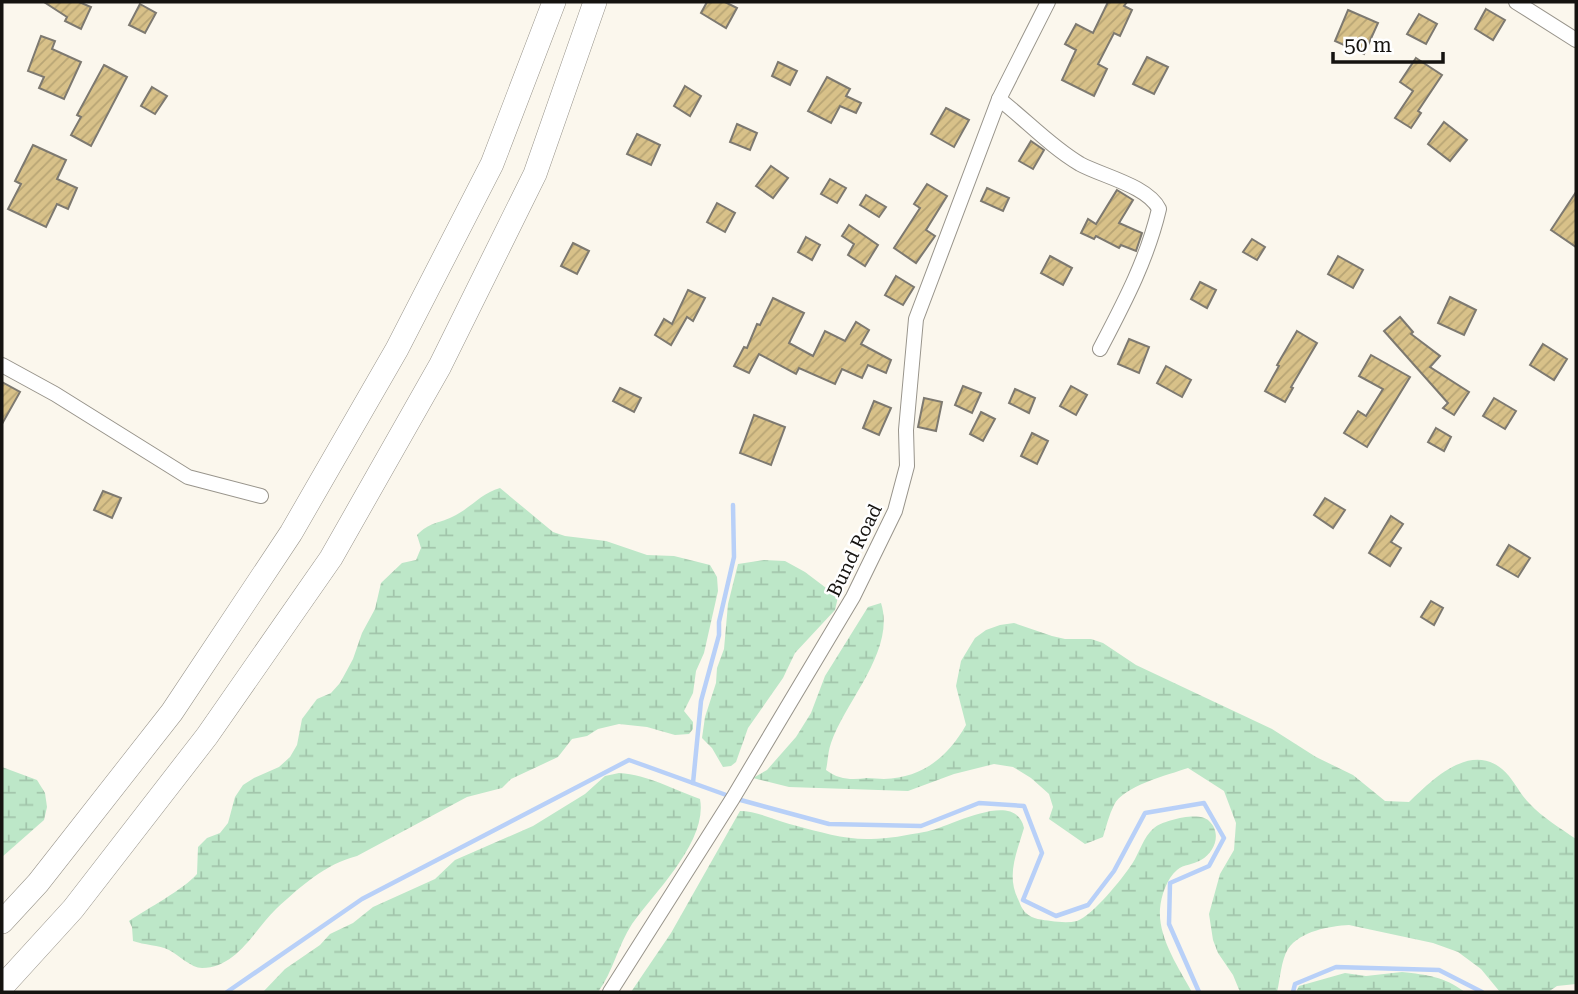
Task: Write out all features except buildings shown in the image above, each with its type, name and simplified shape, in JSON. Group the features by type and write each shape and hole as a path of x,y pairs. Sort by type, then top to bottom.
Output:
{"highway":[{"path":"2,922 38,883 172,712 290,533 397,349 492,164 554,2"},
{"path":"2,987 73,909 207,736 331,558 440,366 535,174 596,2"}],"street":[{"name":"Bund Road","path":"610,992 733,798 853,597 895,511 907,466 906,430 916,319 999,99 1048,2"},
{"path":"1516,2 1576,40"},
{"path":"999,99 1078,163 1139,191 1153,200 1159,209 1152,239 1136,280 1100,349"},
{"path":"2,365 55,394 188,477 261,496"}],"green space":[{"path":"500,488 553,532 606,541 647,555 674,556 710,565 717,577 718,591 704,653 696,671 693,693 684,711 693,722 693,729 689,734 675,735 647,727 619,724 572,739 558,757 511,779 502,788 467,797 357,856 324,870 276,909 244,946 225,962 202,968 189,964 165,948 133,941 129,921 197,874 198,847 207,838 220,833 228,823 235,797 243,785 279,767 290,757 297,745 302,719 317,699 331,693 340,683 353,659 362,633 375,609 381,583 402,563 416,560 421,548 417,535"},
{"path":"764,560 785,561 805,572 838,597 835,610 795,653 783,678 748,728 736,762 723,767 712,748 702,738 705,717 724,649 728,604 738,564"},
{"path":"881,603 884,621 882,639 876,657 831,743 826,770 831,773 851,779 898,778 922,770 942,756 966,725 956,686 961,661 975,638 986,630 1014,623 1065,639 1091,639 1103,643 1136,665 1272,729 1316,757 1353,775 1385,801 1409,802 1439,775 1464,762 1489,762 1502,769 1534,808 1576,839 1576,984 1557,986 1548,992 1500,992 1481,969 1458,952 1433,943 1349,925 1316,931 1293,943 1284,959 1277,992 1240,992 1233,975 1218,953 1209,914 1220,874 1234,850 1236,823 1224,791 1188,768 1127,792 1114,805 1103,837 1085,844 1049,819 1053,807 1049,794 1013,767 994,764 954,774 908,791 789,787 753,778 767,770 796,737 811,713 825,676 868,607"},
{"path":"2,767 37,780 45,793 47,807 44,820 2,857"},
{"path":"619,773 650,779 700,799 700,815 688,849 632,924 598,992 263,992 285,969 320,945 330,934 353,923 373,907 435,879 455,860 533,826 585,794 605,776"},
{"path":"740,811 833,835 871,839 934,830 979,814 1008,811 1018,816 1024,828 1013,872 1015,890 1021,906 1034,918 1064,922 1077,921 1099,904 1127,871 1154,828 1182,818 1204,818 1215,831 1213,847 1206,857 1173,873 1165,888 1160,909 1166,942 1192,992 631,992 671,933"},
{"path":"1402,972 1435,977 1465,992 1296,992 1299,986 1345,973 1366,976"}],"waterway":[{"path":"693,783 701,701 719,635 719,622 734,557 733,505"},
{"path":"227,992 362,899 629,760 729,796"},
{"path":"737,799 829,824 921,826 979,803 1024,806 1042,853 1023,900 1056,916 1088,905 1114,871 1145,813 1204,803 1224,838 1209,866 1170,883 1169,924 1199,992"},
{"path":"1293,992 1295,984 1336,967 1439,970 1482,992"}]}
